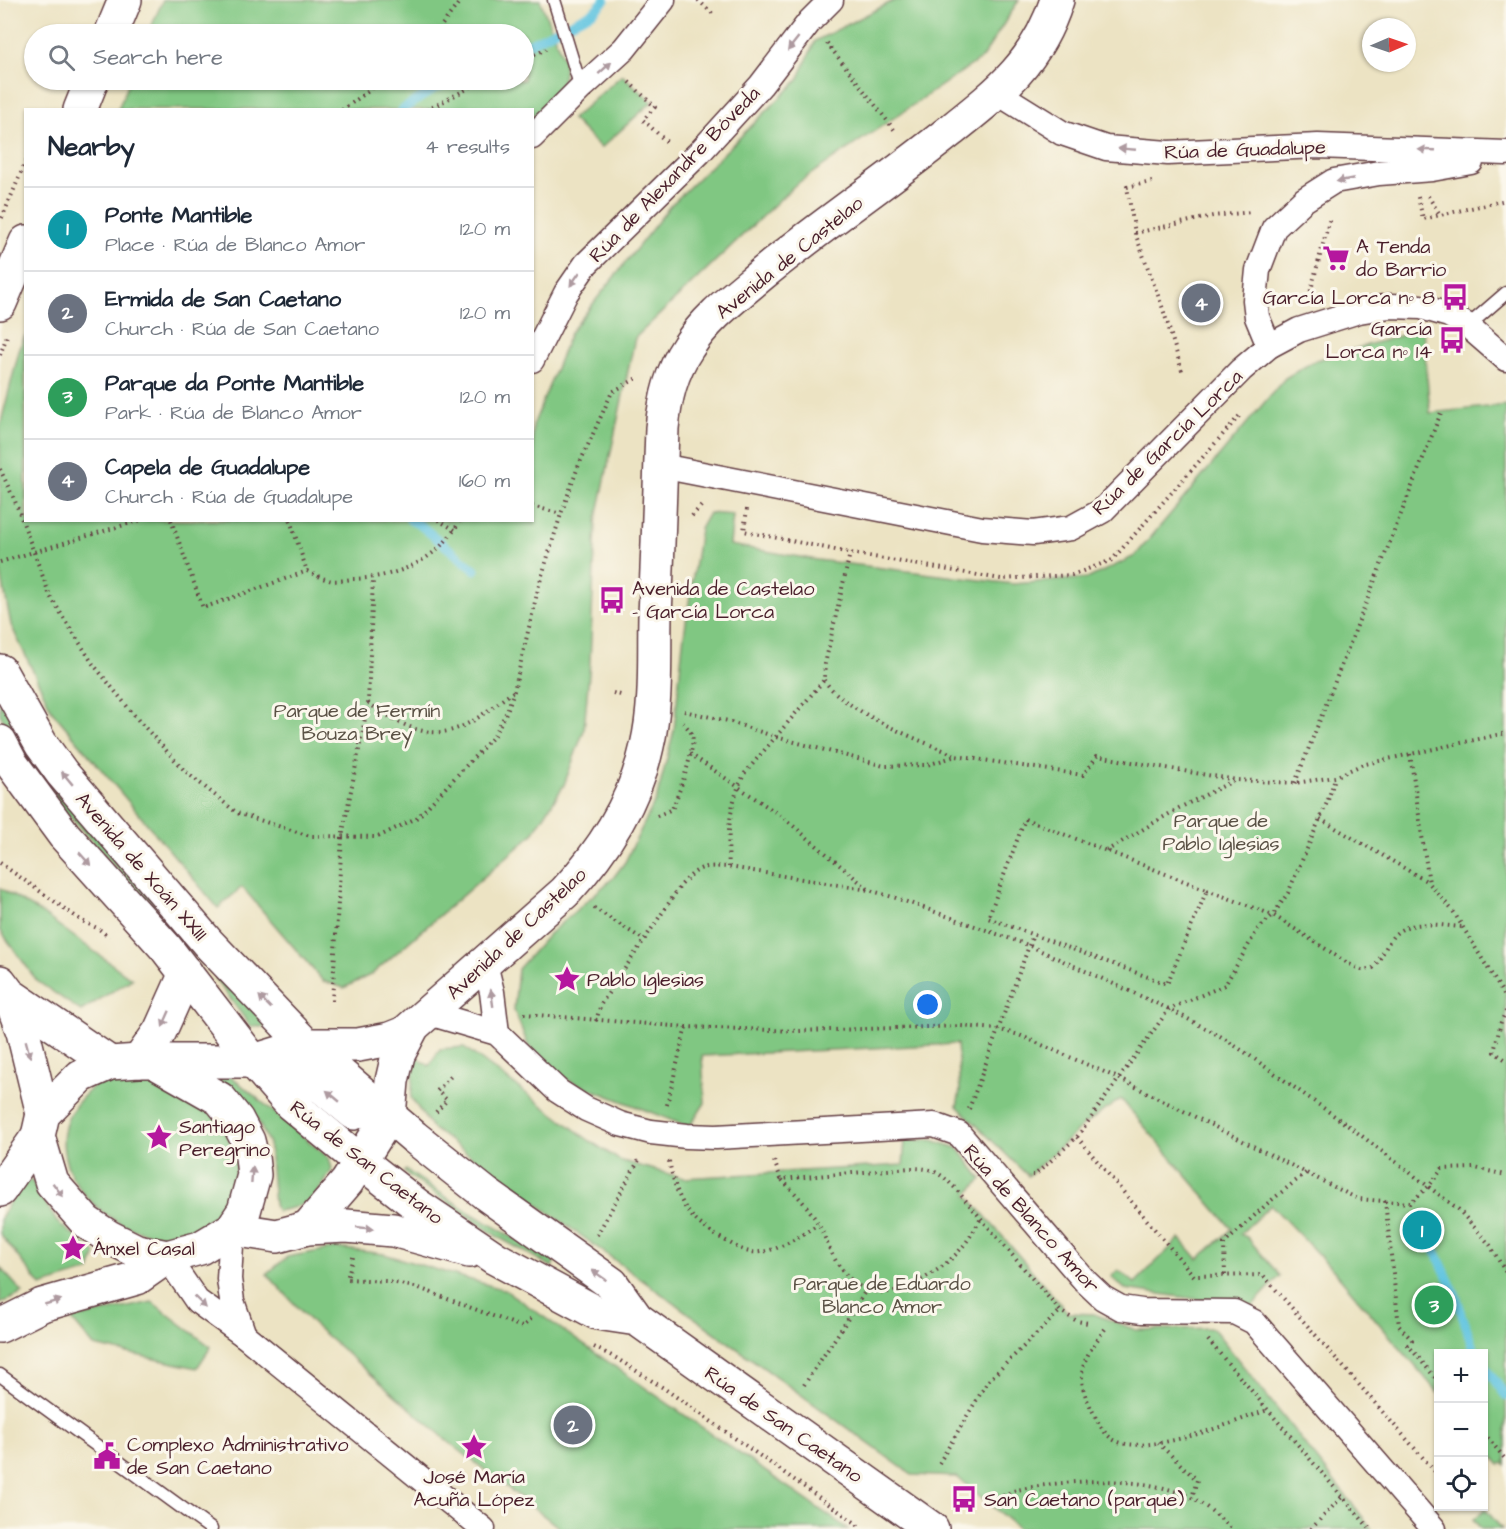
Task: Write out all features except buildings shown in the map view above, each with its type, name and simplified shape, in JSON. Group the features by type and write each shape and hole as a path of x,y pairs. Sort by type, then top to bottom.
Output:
{"street":[{"path":"115,24 125,0"},
{"path":"534,135 624,49 663,0"},
{"name":"Rúa de Alexandre Bóveda","path":"534,356 566,293 586,264 689,163 761,85 810,21 831,0"},
{"name":"Avenida de Castelao","path":"420,1021 566,892 584,872 613,830 640,771 647,746 652,703 664,406 669,386 682,356 720,309 792,250 916,159 998,93 1032,54 1057,0"},
{"path":"81,108 88,90"},
{"name":"Rúa de Guadalupe","path":"998,93 1062,134 1106,148 1168,153 1318,146 1506,154"},
{"name":"Rúa de Guadalupe","path":"1269,346 1257,317 1255,300 1258,270 1274,228 1304,200 1335,181 1379,173 1432,169 1506,154"},
{"path":"0,302 24,247"},
{"name":"Rúa de García Lorca","path":"661,466 982,529 1033,533 1071,528 1102,511 1241,370 1269,346 1299,330 1359,311 1389,306 1421,307 1449,315 1468,326 1506,359"},
{"name":"Avenida de Xoán XXIII","path":"0,670 41,744 62,773 208,943 306,1044"},
{"name":"Avenida de Xoán XXIII","path":"0,741 11,763 64,835 186,973 253,1061"},
{"path":"485,964 492,992 497,1033"},
{"path":"135,1062 160,1031 186,973"},
{"path":"0,1326 42,1305 137,1278 167,1257 200,1248 232,1229 244,1211 254,1175 248,1141 237,1120 220,1099 135,1062 5,988"},
{"path":"5,988 23,1032 52,1183 86,1222 137,1251 167,1257 197,1302 244,1335 483,1529"},
{"path":"0,1190 40,1125 81,1076 135,1062 253,1061 306,1044 358,1045 390,1039 420,1021"},
{"path":"307,1228 347,1182 383,1125 398,1055 420,1021"},
{"name":"Rúa de Blanco Amor","path":"420,1021 497,1033 558,1091 586,1109 620,1124 651,1132 716,1137 934,1125 958,1134 1085,1281 1103,1298 1120,1308 1142,1311 1234,1312 1254,1322 1434,1529"},
{"name":"Rúa de San Caetano","path":"306,1044 383,1125"},
{"name":"Rúa de San Caetano","path":"253,1061 322,1087 383,1125 612,1284 637,1319 932,1529"},
{"name":"Rúa de San Caetano","path":"253,1061 291,1104 360,1161 418,1206 495,1258 597,1313 637,1319"},
{"path":"232,1229 277,1236 307,1228 346,1226 393,1230 495,1258"},
{"path":"232,1229 229,1279 232,1301 244,1335"}],"lane":[{"path":"554,0 581,88"},
{"path":"1468,326 1506,293"},
{"path":"2,1376 211,1529"}],"path":[{"path":"443,24 461,0"},
{"path":"698,0 714,15"},
{"path":"810,21 897,135"},
{"path":"609,64 655,107 643,120 689,163"},
{"path":"345,108 370,90"},
{"path":"430,108 465,90"},
{"path":"0,222 24,166"},
{"path":"1127,187 1135,232 1163,309 1183,374"},
{"path":"1417,196 1423,219 1506,200"},
{"path":"1135,232 1213,216 1252,212 1274,228"},
{"path":"1318,262 1330,220"},
{"path":"0,469 50,596 93,664 139,721 185,771 237,813 310,836 378,837 418,817 494,736 514,691 539,585 578,467 612,392 639,377"},
{"path":"1295,783 1442,410"},
{"path":"534,507 561,514"},
{"path":"0,562 135,522"},
{"path":"172,522 203,608 307,571 330,580 374,579 416,565 431,556 456,530 459,522"},
{"path":"291,522 307,571"},
{"path":"442,522 456,530"},
{"path":"850,553 825,664 824,680 831,691 880,722 956,756 1083,775 1096,756 1236,780 1295,783 1335,777 1361,765 1506,733"},
{"path":"332,1001 342,837 368,703 374,579"},
{"path":"729,867 731,814 738,786 745,773 824,680"},
{"path":"368,703 417,731 438,733 466,725 514,691"},
{"path":"682,711 728,721 776,737 884,766 927,765 956,756"},
{"path":"690,754 784,819 869,890"},
{"path":"1410,754 1429,883"},
{"path":"1077,1137 1169,1009 1225,985 1258,929 1273,915 1288,893 1320,819 1335,777"},
{"path":"1106,852 1179,808 1236,780"},
{"path":"1207,890 1167,984 988,918 1025,819 1273,915 1362,970 1373,968 1401,928 1413,925 1463,927"},
{"path":"1320,819 1429,883 1463,927 1506,998"},
{"path":"0,863 82,921 99,929 112,939"},
{"path":"596,1021 601,1004 681,885 695,870 707,866 729,867 869,890 1028,945 1169,1009 1220,1036 1458,1209 1490,1245 1506,1273"},
{"path":"591,906 644,940"},
{"path":"965,1119 1033,935"},
{"path":"1506,1011 1494,1052 1506,1060"},
{"path":"520,1014 686,1027 799,1031 961,1026 997,1029 1019,1035 1118,1078 1358,1199 1410,1203 1429,1186 1442,1169 1475,1168 1506,1175"},
{"path":"665,1114 686,1027"},
{"path":"433,1115 447,1100 437,1091 453,1074"},
{"path":"596,1236 642,1154"},
{"path":"668,1158 675,1186 685,1209 705,1230 746,1252 758,1253 775,1249 818,1224"},
{"path":"1225,1275 1224,1244 1268,1203 1307,1172"},
{"path":"781,1179 807,1206 840,1267 866,1290 887,1294 903,1290 942,1269 968,1243 981,1218"},
{"path":"1385,1201 1399,1326 1412,1340 1408,1345 1434,1376"},
{"path":"356,1247 347,1279 386,1281 419,1288 522,1327 533,1317 544,1322"},
{"path":"804,1385 866,1290"},
{"path":"939,1463 988,1381 1060,1311"},
{"path":"1108,1325 1085,1358 1081,1373 1084,1395 1101,1428 1115,1440 1127,1443 1158,1443 1191,1437 1268,1410"},
{"path":"585,1342 666,1389 857,1524 860,1529"},
{"path":"1488,1438 1506,1460"},
{"path":"1158,1443 1197,1480 1192,1498"},
{"path":"992,1501 1015,1490 1047,1485 1120,1481 1150,1485 1192,1498 1232,1529"},
{"path":"1311,1529 1342,1497"}],"green space":[{"path":"163,0 540,0 563,58 564,76 557,91 534,116 534,108 118,108 126,90 534,90 534,24 152,24"},
{"name":"Parque de Fermín Bouza Brey","path":"895,0 1019,0 982,58 795,185 635,338 596,522 590,662 584,730 564,785 532,835 372,974 344,988 323,981 242,887 218,908 52,711 11,625 0,568 0,426 24,338 24,522 534,522 534,423 570,333 670,206 798,80 815,41"},
{"path":"622,75 652,102 601,148 572,119"},
{"name":"Parque de Pablo Iglesias","path":"1423,329 1430,413 1506,405 1506,1466 1503,1463 1500,1465 1488,1451 1488,1349 1434,1349 1434,1388 1336,1273 1271,1205 1240,1234 1247,1237 1280,1276 1251,1307 1125,1289 1111,1277 1118,1270 1135,1283 1180,1238 1198,1259 1232,1229 1121,1099 1085,1124 1028,1176 957,1106 960,1091 957,1044 702,1056 705,1103 689,1127 565,1079 528,1045 514,1010 518,969 549,934 613,878 625,862 657,797 674,730 683,642 700,529 709,513 733,515 730,545 817,560 1013,584 1089,578 1135,556 1285,378 1316,360"},
{"path":"0,702 184,928 178,937 57,802 12,736 0,714"},
{"path":"0,888 43,914 132,979 81,1011 37,981 0,930"},
{"path":"218,968 274,1028 250,1026 216,979"},
{"name":"Parque de Eduardo Blanco Amor","path":"464,1047 619,1160 683,1178 903,1165 905,1140 932,1140 958,1148 982,1179 967,1195 1068,1313 1094,1314 1136,1330 1213,1328 1372,1529 1019,1529 957,1477 912,1475 432,1128 411,1098 415,1055 429,1066 440,1049"},
{"path":"219,1073 227,1073 329,1158 332,1169 322,1187 311,1199 297,1206 277,1211 274,1205 269,1144 257,1119 220,1081"},
{"path":"137,1076 152,1079 183,1092 210,1112 229,1139 235,1154 236,1172 226,1201 208,1221 196,1228 170,1235 142,1232 115,1220 91,1201 73,1178 64,1152 66,1125 81,1099 101,1080"},
{"path":"406,1170 469,1212 555,1262 552,1267 498,1237 404,1172"},
{"path":"31,1180 57,1222 96,1253 90,1271 41,1286 0,1234 0,1220 20,1183"},
{"path":"336,1248 384,1254 505,1290 848,1529 561,1529 450,1443 313,1324 267,1274 287,1257"},
{"path":"0,1267 23,1293 0,1304"},
{"path":"152,1302 211,1347 197,1368 94,1346 71,1319"},
{"path":"1483,1511 1487,1511 1502,1529 1481,1529 1473,1519"}],"waterway":[{"path":"534,41 593,12 605,0"},
{"path":"405,108 432,90"},
{"path":"414,522 475,570"},
{"path":"1430,1239 1456,1296 1473,1349"},
{"path":"1488,1371 1506,1396"}],"place":[{"name":"A Tenda do Barrio","path":"1336,258"},
{"name":"García Lorca nº 8","path":"1455,297"},
{"name":"Capela de Guadalupe","path":"1201,303"},
{"name":"García Lorca nº 14","path":"1452,340"},
{"name":"Avenida de Castelao - García Lorca","path":"612,600"},
{"name":"Pablo Iglesias","path":"567,979"},
{"name":"Santiago Peregrino","path":"159,1137"},
{"name":"Ponte Mantible","path":"1422,1230"},
{"name":"Ánxel Casal","path":"73,1248"},
{"name":"Parque da Ponte Mantible","path":"1434,1305"},
{"name":"Ermida de San Caetano","path":"573,1425"},
{"name":"José María Acuña López","path":"474,1447"},
{"name":"Complexo Administrativo de San Caetano","path":"107,1456"},
{"name":"San Caetano (parque)","path":"964,1499"}]}
